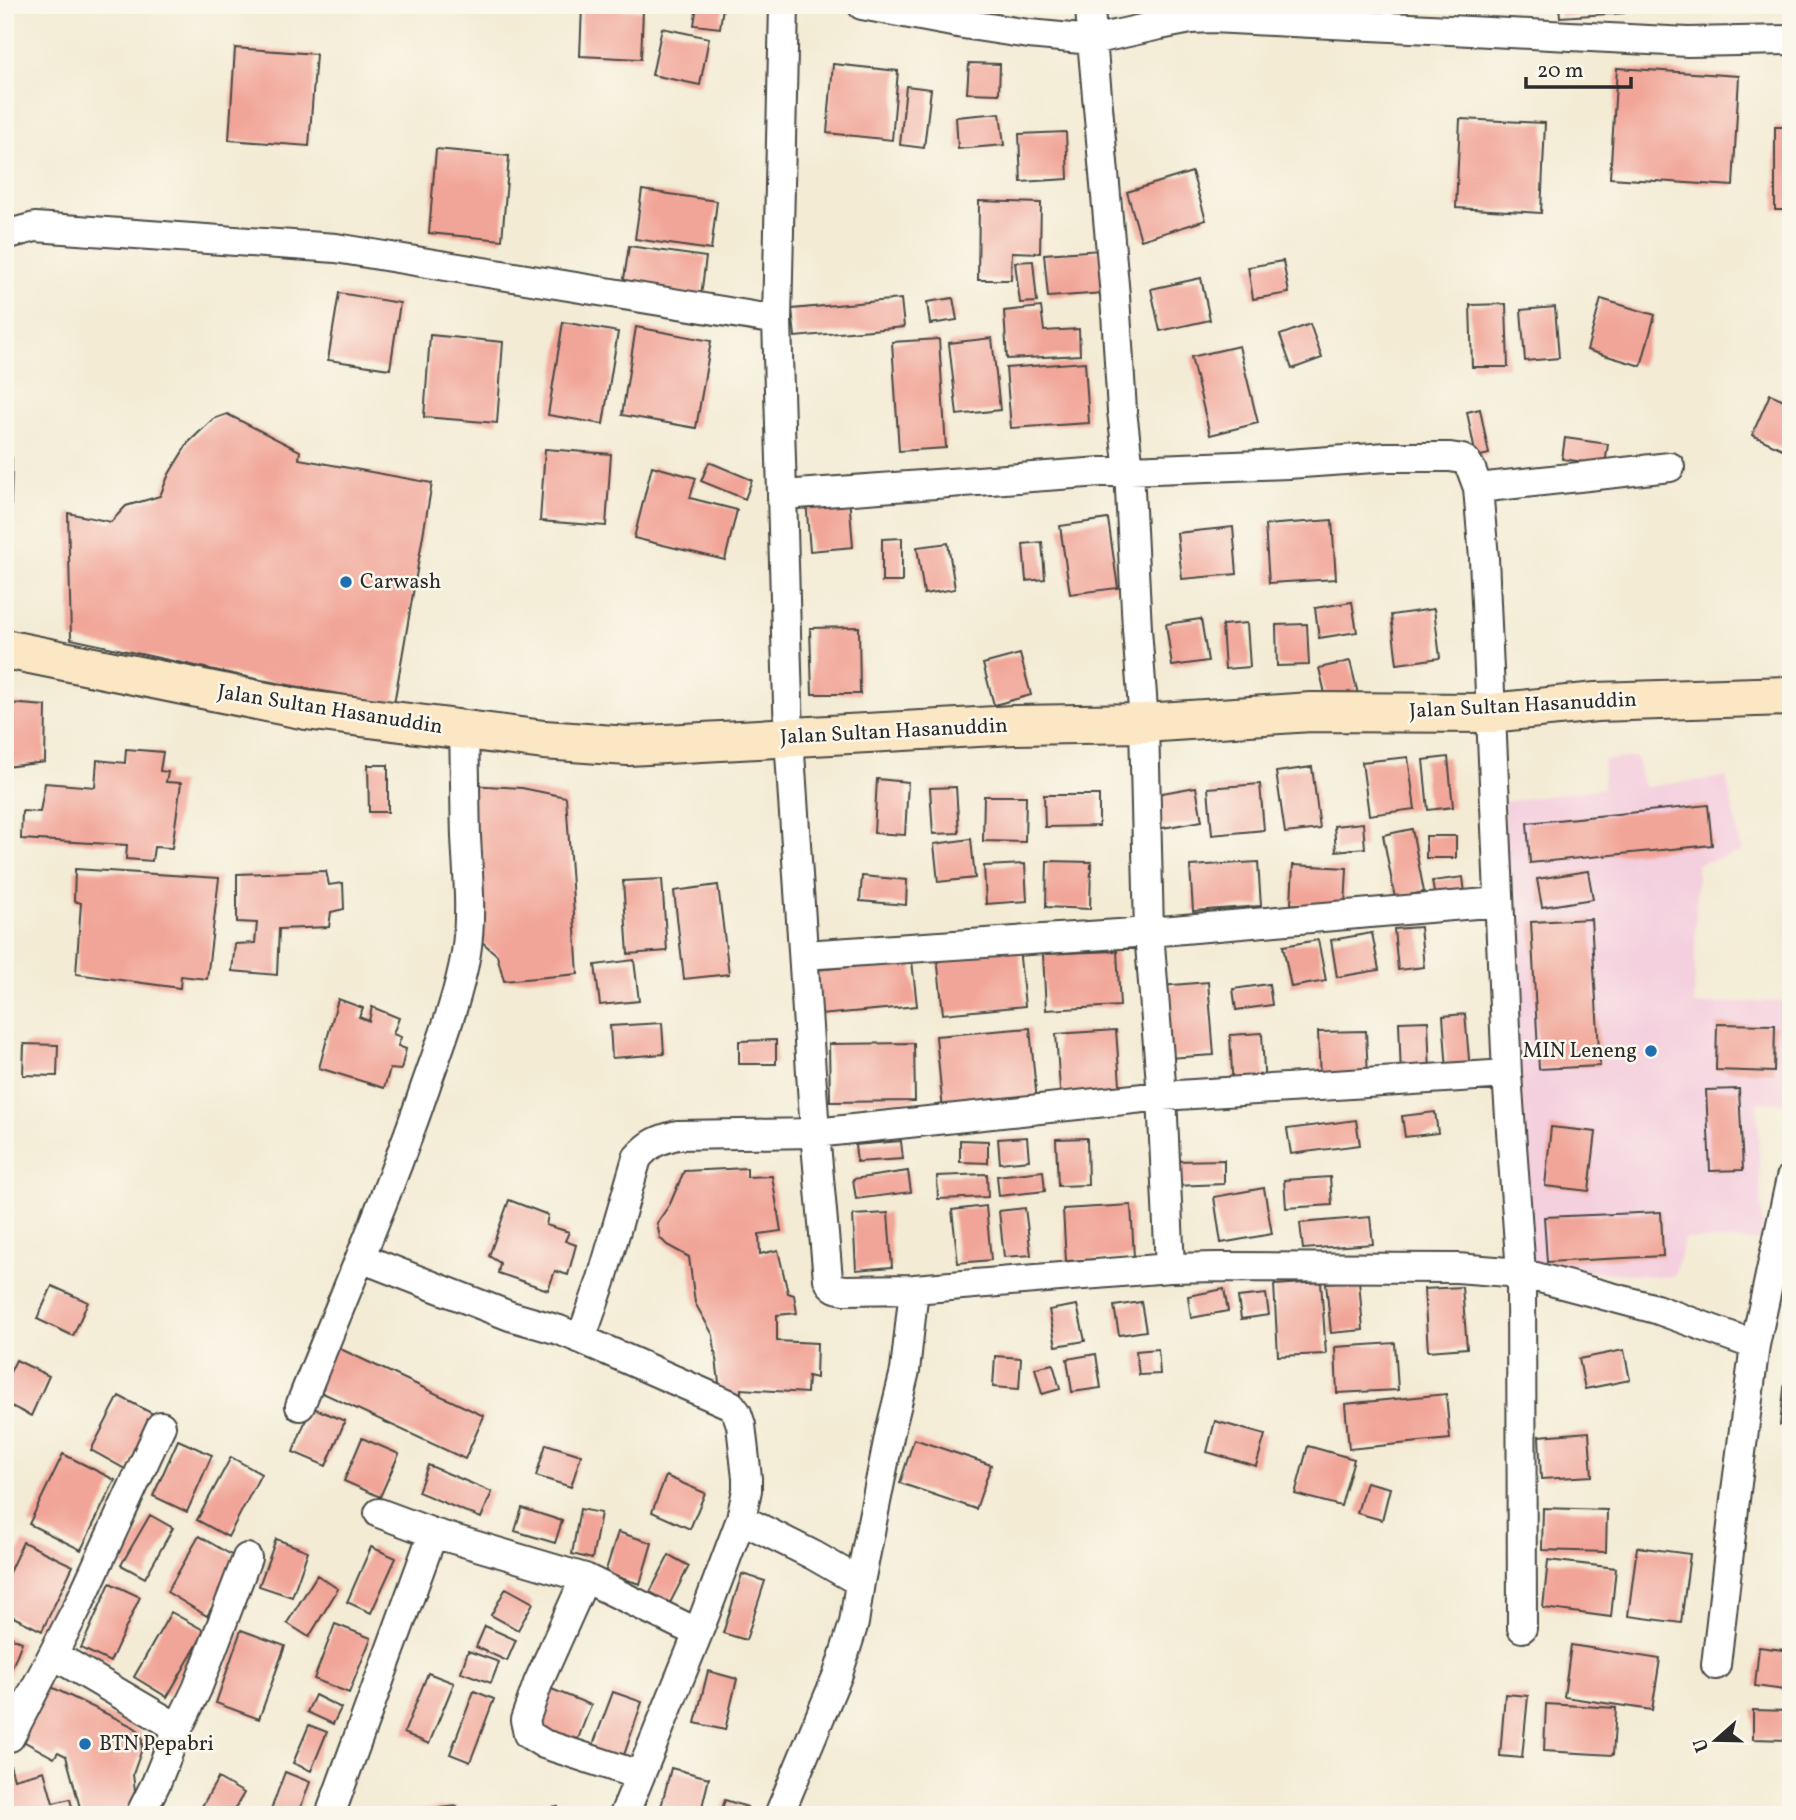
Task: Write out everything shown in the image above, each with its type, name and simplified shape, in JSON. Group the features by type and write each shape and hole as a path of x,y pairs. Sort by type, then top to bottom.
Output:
{"main road":[{"name":"Jalan Sultan Hasanuddin","path":"5,649 306,710 544,740 628,746 1014,725 1144,723 1311,712 1491,713 1596,702 1791,696"}],"street":[{"path":"784,5 777,320 789,738 815,1133 828,1279 831,1286 846,1290 914,1289 1170,1268 1457,1268 1521,1273 1656,1309 1755,1345"},
{"path":"862,5 963,24 1092,40 1170,23 1212,18 1688,42 1791,40"},
{"path":"1090,5 1129,470 1144,723 1149,932 1162,1096 1170,1268"},
{"path":"5,235 35,227 336,248 777,320"},
{"path":"783,495 1129,470 1387,457 1450,457 1466,461 1478,488 1484,558 1507,1074 1521,1273 1522,1628"},
{"path":"1478,488 1671,467"},
{"path":"300,1406 414,1120 450,1014 466,955 470,894 464,731"},
{"path":"804,955 1149,932 1499,902"},
{"path":"581,1339 601,1282 637,1158 658,1140 677,1135 815,1133 1162,1096 1507,1074"},
{"path":"1716,1665 1755,1345 1791,1178"},
{"path":"361,1258 510,1316 581,1339 731,1405 737,1413 741,1425 747,1478 741,1519 624,1815"},
{"path":"779,1815 838,1674 854,1623 890,1432 905,1371 914,1289"},
{"path":"10,1737 54,1655 161,1426"},
{"path":"379,1513 433,1533 585,1578 698,1633"},
{"path":"741,1519 860,1582"},
{"path":"330,1815 433,1533"},
{"path":"140,1815 197,1689 247,1558"},
{"path":"585,1578 538,1683 525,1720 526,1731 532,1738 544,1744 639,1775"},
{"path":"54,1655 178,1728"}],"shaded area":[{"name":"MIN Leneng","path":"1636,757 1644,787 1726,777 1742,852 1697,864 1694,1005 1791,1000 1791,1096 1789,1102 1757,1103 1763,1241 1684,1239 1674,1277 1522,1267 1504,802 1603,788 1603,760"}],"building":[{"path":"697,5 723,7 720,28 694,25"},
{"path":"1559,5 1623,5 1624,13 1560,17"},
{"path":"1735,5 1735,10 1682,7"},
{"path":"582,7 643,10 641,59 580,56"},
{"path":"662,28 709,38 700,85 652,75"},
{"path":"235,48 316,54 309,146 229,140"},
{"path":"969,63 1000,64 999,94 967,93"},
{"path":"833,64 898,71 892,140 827,133"},
{"path":"1617,68 1739,76 1733,186 1610,178"},
{"path":"906,86 931,89 924,148 900,145"},
{"path":"1000,113 1004,145 958,149 956,117"},
{"path":"1460,119 1545,123 1541,213 1456,208"},
{"path":"1775,127 1791,127 1791,210 1775,210"},
{"path":"1066,132 1068,179 1021,182 1019,134"},
{"path":"436,149 509,156 502,240 429,233"},
{"path":"1192,172 1206,220 1141,240 1127,192"},
{"path":"642,190 717,201 711,250 635,239"},
{"path":"979,201 1041,203 1040,253 1012,252 1011,280 978,280"},
{"path":"629,246 706,257 701,296 623,285"},
{"path":"1101,250 1104,293 1048,297 1044,254"},
{"path":"1033,261 1037,302 1020,303 1015,262"},
{"path":"1283,261 1289,293 1253,299 1248,267"},
{"path":"1201,278 1210,320 1160,331 1151,289"},
{"path":"339,293 400,303 390,369 328,360"},
{"path":"953,298 957,320 930,324 927,302"},
{"path":"901,299 904,327 795,337 792,309"},
{"path":"1601,299 1655,315 1641,366 1587,350"},
{"path":"1506,304 1508,367 1472,367 1470,305"},
{"path":"1041,307 1044,331 1079,329 1080,355 1007,359 1004,311"},
{"path":"1555,307 1559,358 1525,361 1521,310"},
{"path":"563,322 618,332 603,424 548,415"},
{"path":"1310,324 1322,358 1292,369 1280,335"},
{"path":"636,327 711,341 696,428 622,415"},
{"path":"430,335 503,342 497,423 424,417"},
{"path":"992,338 1000,410 957,415 949,343"},
{"path":"939,339 946,448 899,451 892,342"},
{"path":"1239,346 1258,423 1210,435 1191,357"},
{"path":"1085,362 1089,423 1011,428 1006,368"},
{"path":"1770,394 1791,403 1791,453 1752,435"},
{"path":"1480,409 1489,454 1476,457 1467,412"},
{"path":"227,414 300,451 299,459 432,483 394,704 261,680 71,639 68,513 111,522 126,506 160,496 169,474 188,443 213,419"},
{"path":"1565,438 1608,444 1605,465 1562,459"},
{"path":"545,449 611,454 606,526 540,521"},
{"path":"5,458 12,458 8,624 5,624"},
{"path":"709,462 752,480 745,499 701,481"},
{"path":"652,466 696,478 690,498 737,510 725,560 634,538"},
{"path":"849,496 853,547 810,551 806,500"},
{"path":"1108,519 1118,588 1070,594 1060,526"},
{"path":"1332,520 1336,579 1269,583 1265,525"},
{"path":"1233,527 1237,574 1182,579 1177,533"},
{"path":"902,538 902,582 882,582 882,539"},
{"path":"1042,542 1045,579 1026,581 1023,544"},
{"path":"948,543 955,589 924,594 917,547"},
{"path":"1352,602 1357,632 1319,638 1315,608"},
{"path":"1434,609 1440,658 1397,664 1391,615"},
{"path":"1201,619 1208,661 1172,666 1166,624"},
{"path":"1247,623 1250,667 1225,669 1222,625"},
{"path":"1307,624 1309,665 1277,666 1276,625"},
{"path":"859,627 860,694 812,694 810,628"},
{"path":"1020,654 1031,695 994,705 983,664"},
{"path":"1350,661 1358,694 1327,702 1319,668"},
{"path":"7,703 46,706 45,762 5,767"},
{"path":"126,749 163,752 160,771 168,772 166,782 181,783 172,848 154,847 152,861 126,859 127,845 21,839 22,811 40,812 45,783 95,787 97,760 125,763"},
{"path":"1408,757 1415,809 1369,815 1362,762"},
{"path":"1448,757 1453,807 1428,810 1423,760"},
{"path":"368,765 388,765 388,812 369,812"},
{"path":"1312,767 1320,829 1285,833 1276,772"},
{"path":"877,779 908,782 905,835 874,833"},
{"path":"1260,784 1264,830 1212,835 1208,788"},
{"path":"467,785 522,788 566,797 578,974 504,981 497,955 482,942"},
{"path":"956,787 959,833 933,834 930,788"},
{"path":"1196,787 1202,821 1157,829 1151,795"},
{"path":"1044,795 1099,795 1099,826 1045,827"},
{"path":"984,796 1026,796 1025,842 983,841"},
{"path":"1708,805 1712,845 1530,863 1527,823"},
{"path":"1363,823 1365,848 1336,851 1334,826"},
{"path":"1412,829 1424,892 1395,898 1383,835"},
{"path":"1426,836 1456,836 1456,858 1426,858"},
{"path":"971,839 975,878 938,882 934,844"},
{"path":"1047,861 1091,862 1090,909 1046,907"},
{"path":"1258,862 1261,906 1193,911 1190,866"},
{"path":"1025,864 1027,901 986,904 984,866"},
{"path":"1293,865 1347,868 1345,907 1291,904"},
{"path":"75,869 219,878 207,979 181,976 180,988 76,974 81,903 74,901"},
{"path":"326,871 329,885 343,883 344,909 331,912 329,927 279,929 277,975 232,971 235,944 255,943 257,923 237,922 237,874"},
{"path":"1588,871 1593,899 1542,907 1537,879"},
{"path":"862,876 907,880 906,905 860,901"},
{"path":"1463,877 1465,894 1435,898 1432,881"},
{"path":"662,879 667,951 628,954 623,881"},
{"path":"718,885 729,974 684,979 674,891"},
{"path":"1591,919 1600,1066 1539,1069 1531,922"},
{"path":"1420,927 1424,967 1398,970 1394,929"},
{"path":"1372,933 1379,970 1337,977 1331,940"},
{"path":"1318,940 1326,981 1291,987 1283,946"},
{"path":"1019,948 1025,1006 943,1014 937,956"},
{"path":"1117,951 1120,1006 1046,1010 1043,954"},
{"path":"634,960 639,1001 600,1005 595,965"},
{"path":"912,961 917,1006 820,1015 815,970"},
{"path":"1208,982 1214,1055 1168,1058 1161,986"},
{"path":"1269,984 1272,1005 1236,1010 1233,989"},
{"path":"338,999 363,1008 359,1017 369,1021 372,1007 399,1018 393,1034 401,1037 398,1046 406,1049 401,1070 390,1069 384,1088 319,1068"},
{"path":"1465,1014 1470,1070 1447,1071 1443,1016"},
{"path":"1428,1021 1430,1074 1401,1076 1399,1022"},
{"path":"662,1023 664,1054 612,1058 610,1026"},
{"path":"1717,1024 1775,1025 1774,1072 1716,1070"},
{"path":"1030,1028 1037,1102 943,1111 936,1036"},
{"path":"1116,1030 1121,1098 1061,1103 1056,1034"},
{"path":"1366,1031 1368,1078 1320,1080 1318,1032"},
{"path":"1262,1033 1265,1089 1233,1091 1230,1035"},
{"path":"776,1040 776,1064 739,1064 739,1041"},
{"path":"914,1043 915,1101 830,1102 829,1044"},
{"path":"24,1044 58,1045 57,1076 23,1075"},
{"path":"1739,1089 1743,1170 1710,1171 1706,1090"},
{"path":"1435,1112 1438,1133 1405,1137 1402,1116"},
{"path":"1356,1120 1360,1145 1291,1154 1287,1129"},
{"path":"1551,1127 1596,1132 1589,1191 1545,1186"},
{"path":"1027,1137 1029,1160 1000,1163 998,1139"},
{"path":"1087,1138 1088,1185 1058,1186 1056,1139"},
{"path":"960,1140 988,1141 988,1163 960,1162"},
{"path":"901,1141 903,1159 857,1162 855,1145"},
{"path":"1224,1160 1224,1184 1173,1186 1173,1161"},
{"path":"747,1168 747,1177 772,1176 781,1231 759,1234 760,1254 778,1250 788,1293 794,1295 797,1313 777,1315 777,1341 817,1343 816,1378 808,1376 807,1393 741,1389 741,1398 721,1398 713,1335 695,1303 689,1257 660,1238 657,1223 670,1204 684,1171"},
{"path":"908,1171 911,1192 856,1199 853,1179"},
{"path":"1043,1171 1045,1191 999,1196 997,1176"},
{"path":"987,1174 988,1197 938,1199 937,1176"},
{"path":"1330,1177 1332,1205 1286,1208 1284,1180"},
{"path":"1264,1188 1272,1234 1221,1243 1214,1197"},
{"path":"509,1200 548,1215 546,1225 569,1232 565,1241 576,1245 568,1275 555,1271 548,1290 498,1273 500,1263 489,1256"},
{"path":"1131,1205 1134,1257 1066,1261 1063,1209"},
{"path":"986,1206 991,1260 958,1263 952,1210"},
{"path":"1025,1208 1031,1255 1004,1257 999,1211"},
{"path":"1661,1212 1663,1256 1547,1262 1544,1217"},
{"path":"888,1213 892,1267 856,1270 853,1215"},
{"path":"1370,1217 1373,1244 1303,1249 1300,1223"},
{"path":"1359,1280 1363,1330 1331,1333 1326,1283"},
{"path":"1321,1282 1326,1354 1278,1356 1274,1285"},
{"path":"52,1286 88,1302 73,1336 37,1319"},
{"path":"1462,1287 1467,1348 1428,1351 1424,1289"},
{"path":"1224,1289 1228,1311 1191,1318 1188,1296"},
{"path":"1266,1294 1269,1315 1241,1319 1238,1297"},
{"path":"1141,1302 1146,1331 1119,1335 1114,1306"},
{"path":"1077,1305 1085,1341 1056,1346 1049,1310"},
{"path":"1395,1343 1398,1390 1337,1393 1335,1347"},
{"path":"332,1345 484,1416 465,1459 312,1388"},
{"path":"1158,1349 1160,1374 1139,1375 1136,1351"},
{"path":"1624,1350 1630,1380 1585,1389 1579,1359"},
{"path":"1096,1354 1101,1388 1072,1392 1067,1359"},
{"path":"995,1356 1021,1358 1019,1389 993,1387"},
{"path":"16,1360 49,1376 31,1416 5,1403 5,1382"},
{"path":"1053,1364 1060,1389 1042,1394 1035,1368"},
{"path":"1785,1380 1791,1381 1791,1427 1780,1425"},
{"path":"1446,1394 1450,1439 1349,1449 1345,1404"},
{"path":"119,1396 155,1415 127,1470 91,1450"},
{"path":"311,1407 345,1421 326,1466 293,1452"},
{"path":"1215,1421 1265,1435 1256,1466 1207,1452"},
{"path":"1589,1432 1592,1476 1541,1479 1539,1436"},
{"path":"362,1438 399,1454 380,1497 344,1481"},
{"path":"914,1439 991,1465 976,1509 900,1483"},
{"path":"178,1440 212,1455 187,1512 153,1496"},
{"path":"546,1444 581,1455 571,1487 536,1476"},
{"path":"1308,1446 1354,1459 1341,1506 1295,1494"},
{"path":"63,1454 115,1480 81,1550 29,1524"},
{"path":"231,1457 261,1474 228,1537 197,1520"},
{"path":"428,1465 492,1492 481,1518 418,1492"},
{"path":"666,1476 705,1493 690,1529 652,1512"},
{"path":"1366,1482 1390,1488 1382,1520 1357,1513"},
{"path":"522,1508 562,1521 555,1543 515,1531"},
{"path":"1543,1508 1607,1510 1606,1552 1542,1550"},
{"path":"580,1509 601,1513 592,1559 572,1554"},
{"path":"1791,1509 1791,1551 1782,1549"},
{"path":"150,1515 173,1528 145,1578 121,1565"},
{"path":"618,1532 652,1543 640,1584 605,1573"},
{"path":"199,1536 240,1560 207,1616 167,1592"},
{"path":"276,1539 308,1551 292,1597 259,1586"},
{"path":"23,1542 73,1566 42,1631 5,1613 5,1581"},
{"path":"371,1547 396,1558 371,1613 347,1602"},
{"path":"1637,1547 1690,1554 1681,1623 1628,1616"},
{"path":"669,1555 689,1566 670,1603 650,1592"},
{"path":"1548,1560 1616,1568 1611,1617 1543,1608"},
{"path":"742,1574 765,1581 746,1640 723,1633"},
{"path":"317,1575 338,1589 309,1637 287,1623"},
{"path":"110,1583 140,1597 110,1662 81,1648"},
{"path":"506,1588 533,1603 518,1630 491,1615"},
{"path":"171,1612 205,1631 167,1697 134,1677"},
{"path":"335,1624 371,1638 349,1693 314,1679"},
{"path":"485,1626 516,1640 507,1661 476,1647"},
{"path":"241,1630 285,1646 259,1719 216,1703"},
{"path":"5,1635 22,1642 5,1685"},
{"path":"1571,1645 1660,1659 1652,1710 1564,1697"},
{"path":"1759,1647 1791,1651 1791,1691 1755,1686"},
{"path":"468,1651 499,1662 491,1683 461,1672"},
{"path":"708,1671 737,1679 725,1730 695,1723"},
{"path":"428,1673 454,1683 429,1744 404,1733"},
{"name":"BTN Pepabri","path":"43,1683 139,1731 142,1749 133,1774 136,1801 127,1815 82,1815 66,1756 58,1752 54,1758 18,1738"},
{"path":"549,1688 591,1705 576,1744 534,1728"},
{"path":"474,1691 494,1699 470,1762 450,1754"},
{"path":"613,1692 642,1702 621,1764 590,1753"},
{"path":"1505,1694 1528,1696 1522,1758 1500,1756"},
{"path":"315,1695 341,1708 333,1724 307,1712"},
{"path":"1546,1704 1616,1708 1613,1755 1544,1751"},
{"path":"1753,1710 1791,1711 1791,1740 1753,1739"},
{"path":"309,1725 327,1732 311,1771 293,1763"},
{"path":"10,1765 14,1779 44,1771 53,1803 70,1799 74,1815 5,1815 5,1766"},
{"path":"671,1768 709,1778 700,1815 659,1815"},
{"path":"285,1772 310,1782 298,1815 269,1815"},
{"path":"218,1778 244,1793 231,1815 197,1815"},
{"path":"725,1800 747,1807 744,1815 720,1815"},
{"path":"457,1806 458,1815 393,1815 393,1813"},
{"path":"558,1807 559,1815 514,1815 514,1813"}],"place":[{"name":"Carwash","path":"346,582"},
{"name":"MIN Leneng","path":"1651,1051"},
{"name":"BTN Pepabri","path":"85,1744"}]}
